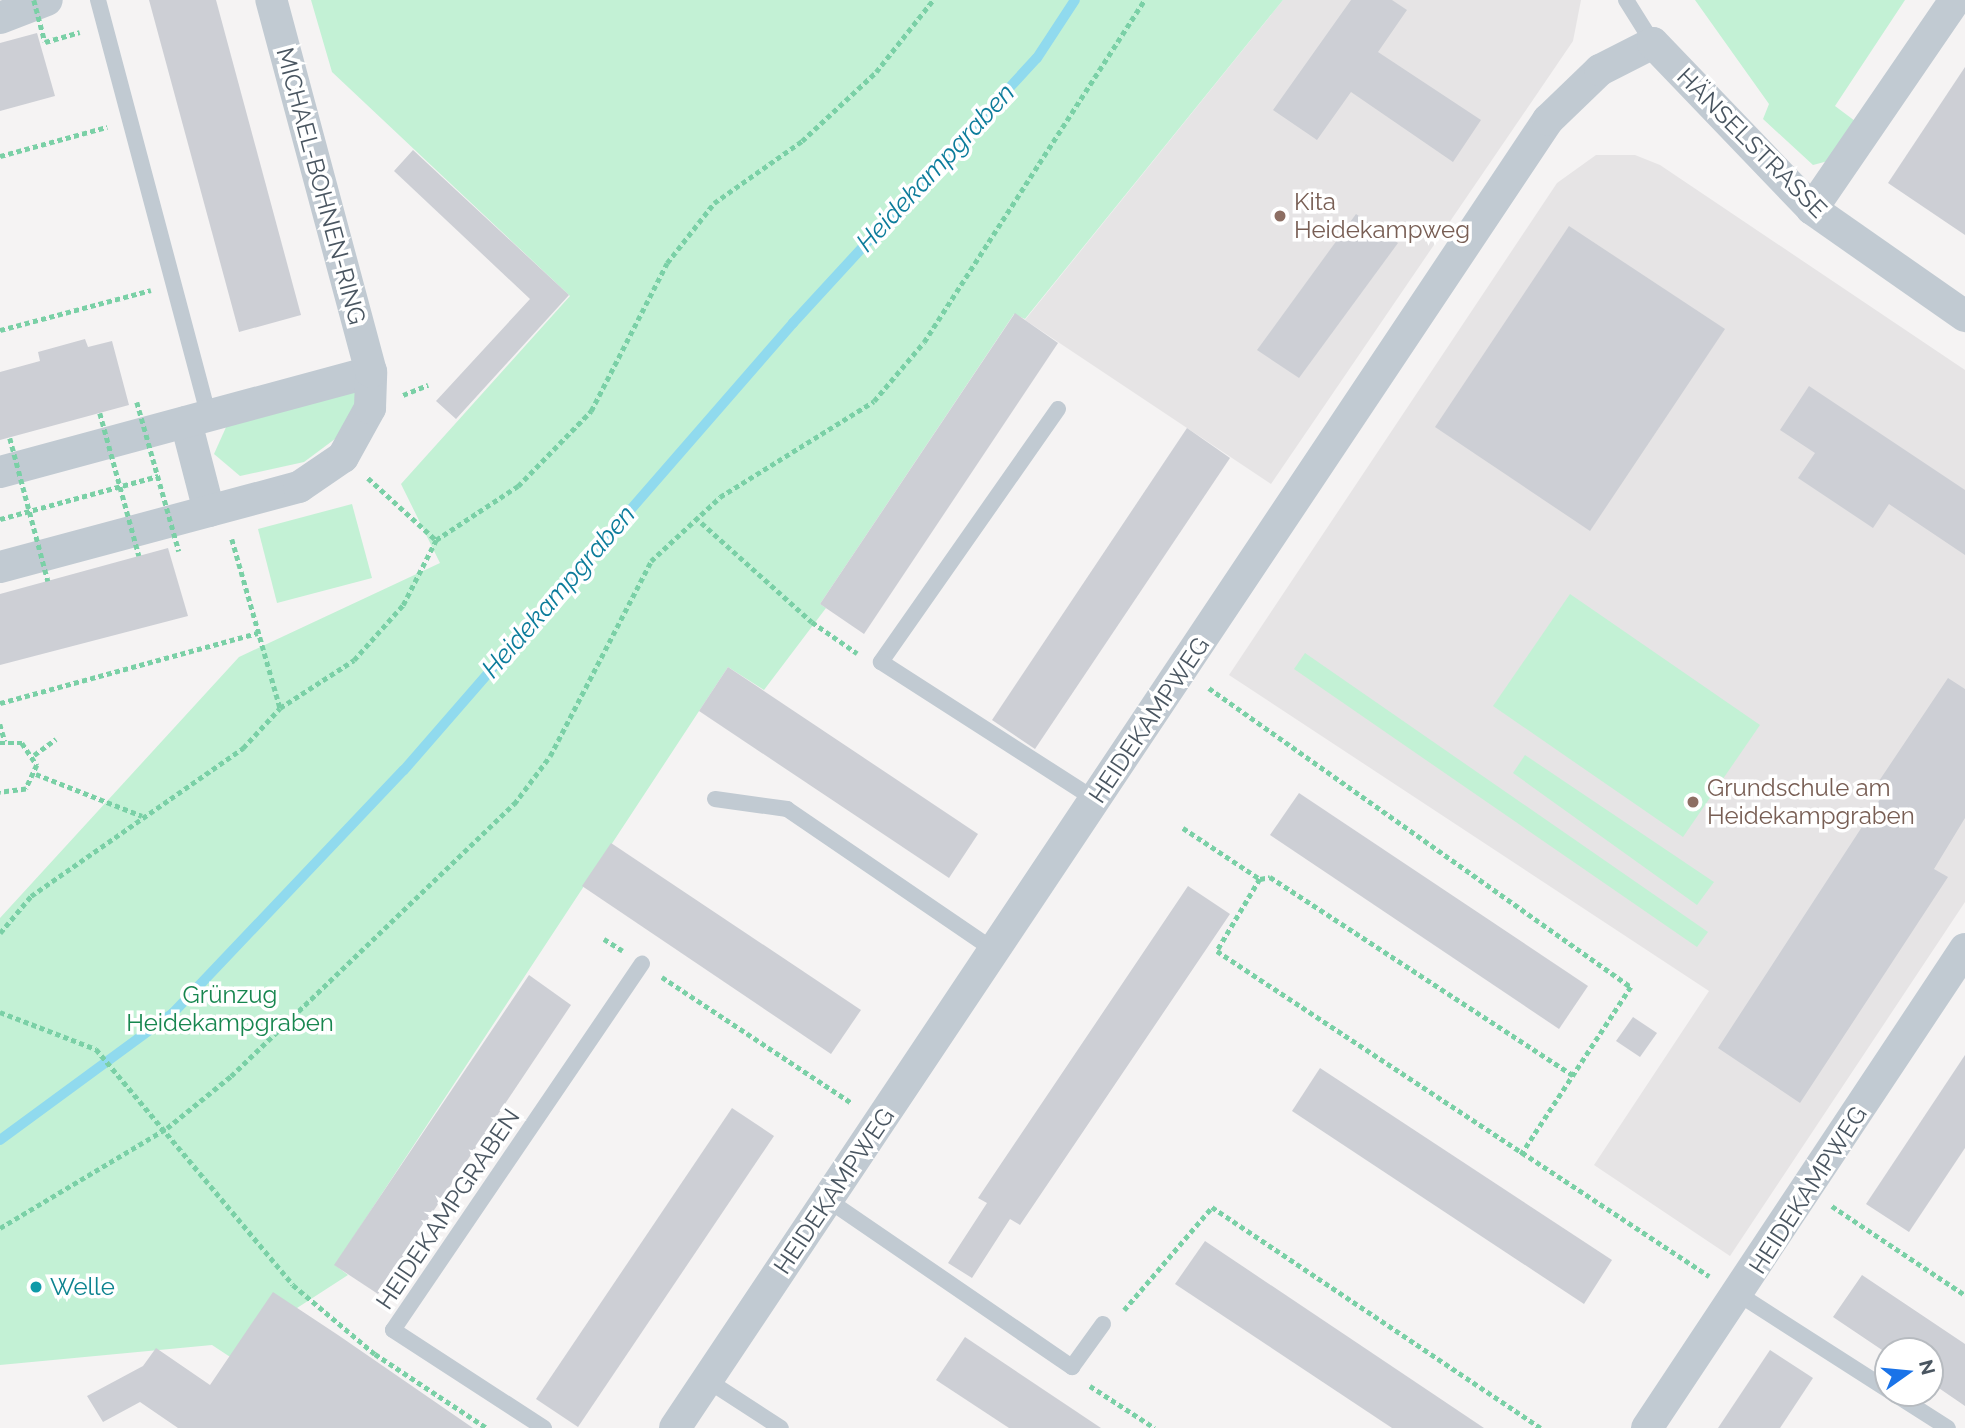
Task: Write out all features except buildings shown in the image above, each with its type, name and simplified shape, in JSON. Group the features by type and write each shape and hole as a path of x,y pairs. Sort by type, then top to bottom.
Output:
{"street":[{"path":"0,18 47,0"},
{"name":"MICHAEL-BOHNEN-RING","path":"0,567 299,487 343,457 370,408 371,372 271,0"},
{"path":"1812,209 1955,0"},
{"name":"HÄNSELSTRASSE","path":"1653,43 1812,209 1965,316"},
{"name":"HEIDEKAMPWEG","path":"675,1428 1548,120 1600,70 1653,43"},
{"path":"0,472 371,372"},
{"path":"198,420 216,509"},
{"name":"HEIDEKAMPWEG","path":"1647,1428 1740,1295 1965,949"}],"lane":[{"path":"98,0 173,284 198,420"},
{"name":"HÄNSELSTRASSE","path":"1626,0 1653,43"},
{"path":"1058,409 881,662 1096,800"},
{"path":"715,799 787,809 994,950"},
{"name":"HEIDEKAMPGRABEN","path":"544,1428 393,1330 642,964"},
{"path":"828,1200 1073,1367 1103,1324"},
{"path":"1740,1295 1874,1381"},
{"path":"707,1380 781,1428"},
{"path":"1915,1407 1948,1428"}],"path":[{"path":"34,0 45,42 104,25"},
{"path":"0,933 31,896 243,748 280,708 354,660 403,605 436,540 518,486 591,411 667,263 713,203 839,107 876,72 933,0"},
{"path":"0,1228 167,1128 231,1076 514,804 550,755 622,606 651,561 695,517 874,401 923,342 1144,0"},
{"path":"0,156 130,121"},
{"path":"0,330 173,284"},
{"path":"137,402 178,551"},
{"path":"100,413 139,556"},
{"path":"10,438 48,581"},
{"path":"343,457 436,540"},
{"path":"0,519 158,476"},
{"path":"216,509 280,708"},
{"path":"695,517 812,622 881,662"},
{"path":"0,703 258,633"},
{"path":"1183,670 1631,987 1521,1155"},
{"path":"0,724 2,742 22,743 34,755 36,774 18,793 0,792"},
{"path":"34,755 56,739"},
{"path":"36,774 143,816"},
{"path":"1183,828 1260,879 1270,877 1573,1076"},
{"path":"1260,879 1217,951 1521,1155 1740,1295"},
{"path":"604,939 880,1122"},
{"path":"0,1012 96,1049 120,1084 167,1128 293,1285 375,1354 487,1428"},
{"path":"1807,1190 1965,1295"},
{"path":"1103,1324 1120,1315 1212,1207 1541,1428"},
{"path":"1073,1367 1155,1428"}],"shaded area":[{"name":"Kita Heidekampweg","path":"1283,0 1581,0 1573,41 1271,484 1025,320"},
{"name":"Grundschule am Heidekampgraben","path":"1596,155 1635,155 1660,165 1965,370 1965,902 1730,1256 1594,1165 1709,991 1229,675 1557,183"}],"green space":[{"name":"Grünzug Heidekampgraben","path":"311,0 1283,0 1025,319 1014,314 820,604 826,608 764,690 728,667 335,1265 348,1275 297,1308 324,1419 212,1345 0,1365 0,918 239,657 440,563 401,484 570,296 332,72"},
{"path":"1695,0 1905,0 1835,106 1855,121 1828,161 1813,165 1763,119 1769,104"},
{"path":"354,390 357,400 339,436 304,462 240,476 214,454 227,425"},
{"path":"352,504 372,578 277,603 258,529"},
{"path":"1570,594 1760,725 1683,837 1493,706"},
{"path":"1305,653 1708,932 1697,947 1294,669"},
{"path":"1525,755 1714,882 1697,905 1513,773"}],"waterway":[{"name":"Heidekampgraben","path":"0,1140 173,1013 404,770 793,323 1037,58 1075,0"}],"place":[{"name":"Kita Heidekampweg","path":"1280,216"},
{"name":"Grundschule am Heidekampgraben","path":"1693,802"},
{"name":"Welle","path":"36,1287"}]}
